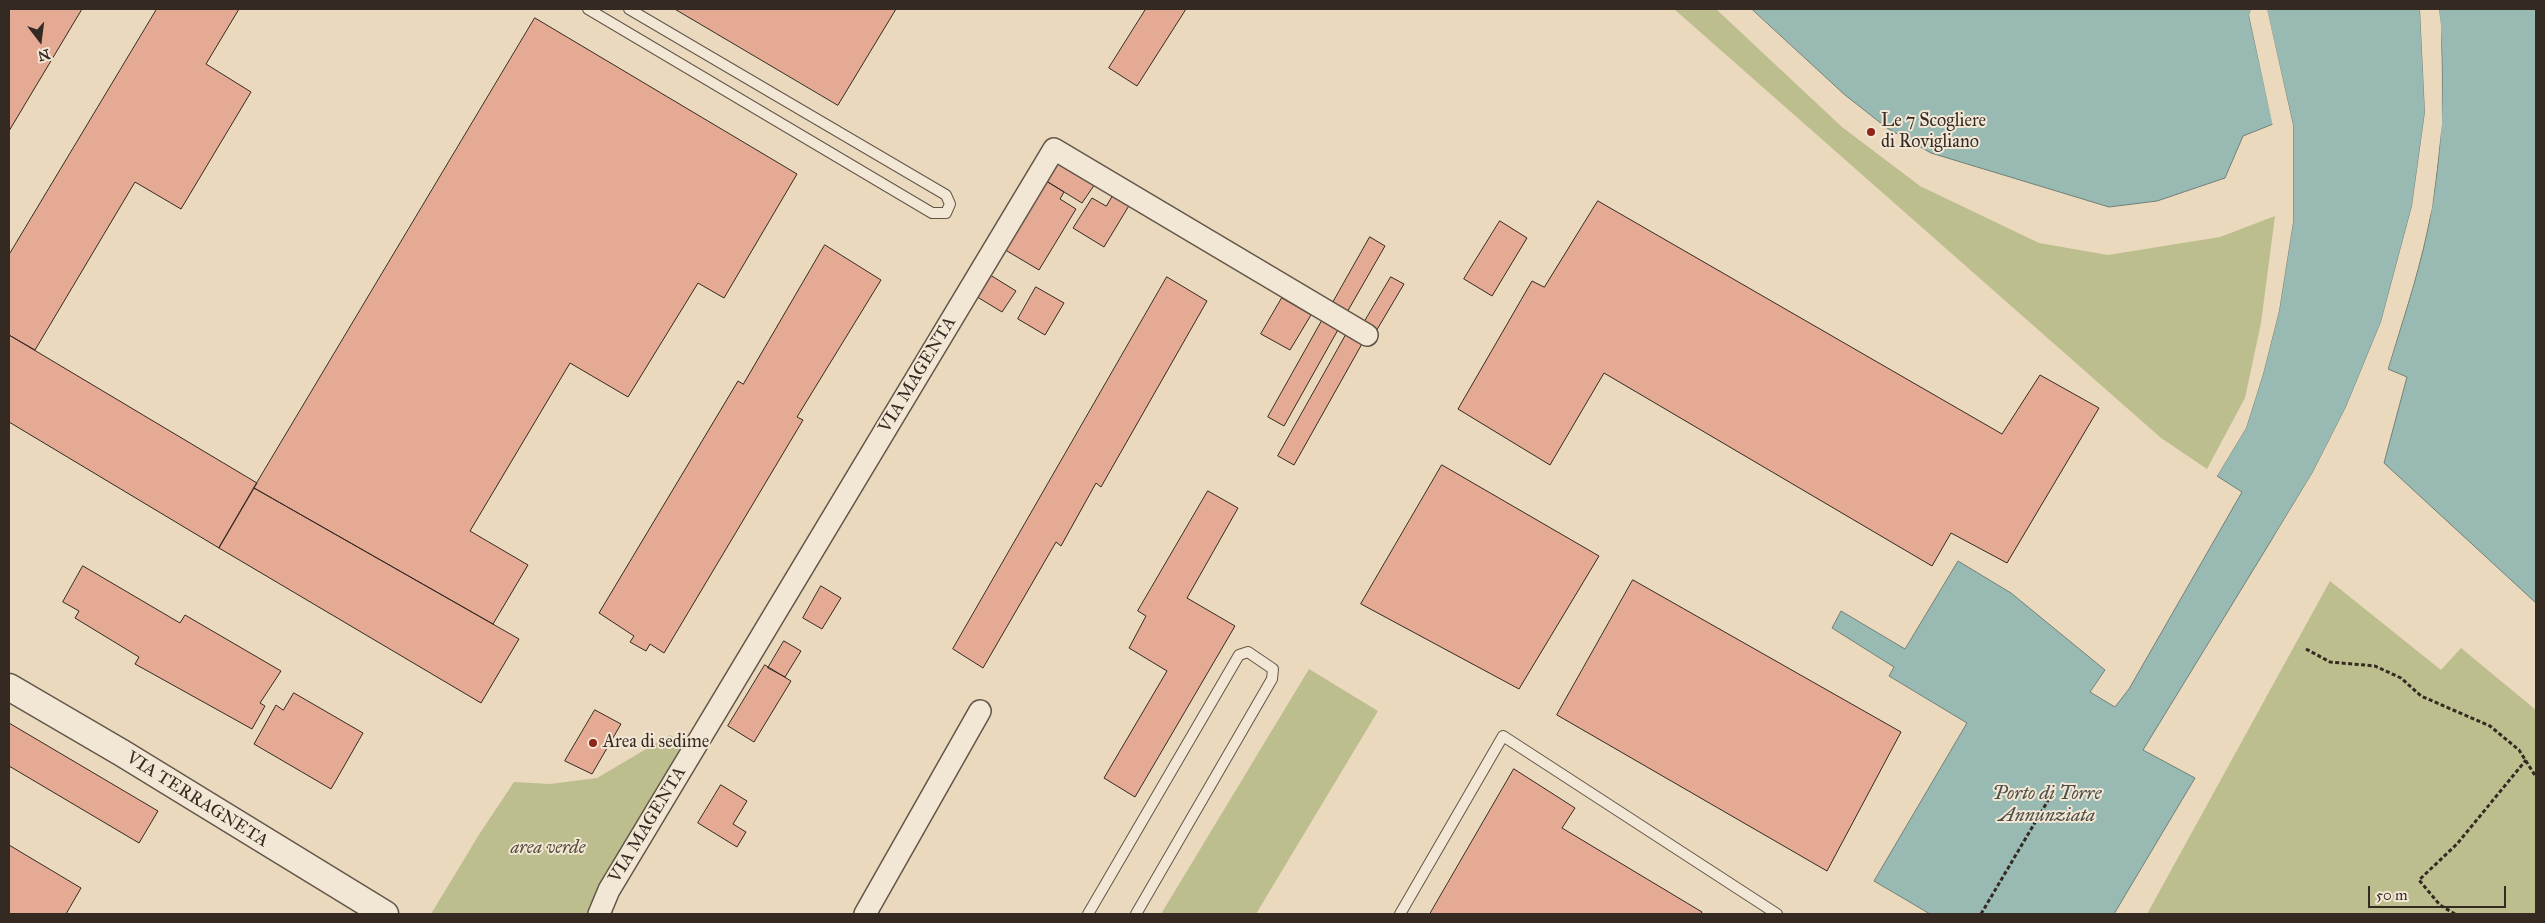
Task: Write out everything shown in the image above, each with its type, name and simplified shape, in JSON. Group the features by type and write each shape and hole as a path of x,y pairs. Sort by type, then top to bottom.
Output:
{"street":[{"name":"VIA MAGENTA","path":"599,914 614,881 1054,149 1367,335"},
{"name":"VIA TERRAGNETA","path":"9,687 122,753 385,914"},
{"path":"865,914 980,711"}],"lane":[{"path":"588,9 932,213 946,213 950,204 946,195 629,9"},
{"path":"1088,914 1239,655 1248,652 1273,669 1272,679 1136,914"},
{"path":"1400,914 1503,736 1777,914"}],"path":[{"path":"2306,649 2330,662 2375,666 2401,678 2421,696 2490,726 2519,750 2536,777"},
{"path":"2455,914 2440,905 2419,880 2457,844 2526,760"},
{"path":"1981,914 2053,792"}],"green space":[{"path":"1674,9 1716,9 1842,127 1920,186 2039,243 2108,255 2220,237 2275,216 2261,323 2245,398 2207,469 2161,438"},
{"path":"2330,581 2441,670 2461,648 2536,710 2536,914 2147,914"},
{"path":"1309,669 1378,711 1256,914 1161,914"},
{"name":"area verde","path":"670,735 683,743 586,914 431,914 480,833 514,782 550,784 597,778"}],"water":[{"path":"1752,9 2251,9 2249,16 2273,124 2243,136 2225,178 2157,201 2109,207 1931,153 1887,128 1845,95"},
{"name":"Porto di Torre Annunziata","path":"2267,9 2420,9 2425,112 2412,206 2381,322 2346,407 2313,472 2143,750 2195,778 2114,914 1930,914 1874,881 1967,723 1889,676 1894,667 1832,628 1841,611 1905,649 1958,561 2011,593 2105,670 2090,692 2115,707 2129,689 2242,492 2217,476 2246,428 2263,374 2279,311 2293,222 2293,125"},
{"path":"2439,9 2536,9 2536,603 2384,463 2407,377 2388,369 2424,248 2436,182 2442,108"}],"pier":[{"path":"2251,9 2254,9 2252,16 2276,123 2273,127 2249,15"},
{"path":"2265,9 2267,9 2293,125 2293,222 2279,311 2263,374 2246,428 2217,476 2215,474 2244,427 2261,373 2277,311 2291,221 2291,125"},
{"path":"2420,9 2423,9 2425,26 2427,112 2414,207 2384,323 2348,408 2315,474 2277,536 2275,535 2313,472 2346,407 2381,322 2412,206 2425,112"},
{"path":"2437,9 2439,9 2441,25 2442,124 2432,208 2413,285 2387,371 2386,368 2411,285 2429,207 2440,124"}],"building":[{"path":"9,9 82,9 9,131"},
{"path":"157,9 239,9 206,64 251,92 181,209 135,182 35,350 9,335 9,255"},
{"path":"675,9 896,9 838,105"},
{"path":"1146,9 1186,9 1137,86 1109,68"},
{"path":"535,18 797,174 724,298 698,283 628,397 570,363 470,531 528,565 493,624 254,488"},
{"path":"1055,158 1095,184 1082,203 1043,179"},
{"path":"1043,179 1064,192 1060,199 1076,209 1039,270 1002,248"},
{"path":"1114,194 1130,204 1104,247 1073,228 1092,198 1106,206"},
{"path":"1598,201 2002,434 2040,375 2099,408 2007,563 1951,533 1932,566 1604,373 1550,465 1458,409 1532,281 1544,287"},
{"path":"1500,221 1527,238 1492,296 1464,279"},
{"path":"1370,237 1385,246 1346,314 1331,306"},
{"path":"825,245 881,280 797,417 803,420 664,653 650,644 646,651 630,642 634,636 599,613 738,381 743,384"},
{"path":"987,273 1016,291 1002,312 974,295"},
{"path":"1167,277 1207,301 1101,487 1096,483 1061,546 1056,542 983,668 953,649"},
{"path":"1391,277 1404,284 1375,333 1362,326"},
{"path":"1036,287 1064,303 1045,335 1018,319"},
{"path":"1282,298 1311,315 1290,350 1261,334"},
{"path":"1323,319 1339,328 1284,426 1268,417"},
{"path":"1347,333 1363,342 1294,465 1278,456"},
{"path":"9,335 257,483 219,548 9,422"},
{"path":"1442,465 1599,556 1519,689 1361,604"},
{"path":"254,488 519,639 481,703 219,548"},
{"path":"1208,491 1238,508 1187,598 1235,626 1135,797 1104,778 1167,671 1129,648 1146,616 1138,611"},
{"path":"83,566 180,623 185,615 281,671 260,703 265,706 252,729 135,664 139,657 75,618 79,611 63,602"},
{"path":"1633,580 1901,732 1827,871 1557,715"},
{"path":"821,586 841,598 822,629 803,618"},
{"path":"784,641 801,651 785,677 768,668"},
{"path":"765,665 791,681 754,742 728,726"},
{"path":"294,693 363,733 331,789 254,744 276,705 283,710"},
{"name":"Area di sedime","path":"595,710 621,724 592,774 565,761"},
{"path":"9,723 158,811 139,843 9,766"},
{"path":"1514,769 1575,808 1562,828 1702,912 1701,914 1430,914"},
{"path":"721,785 747,801 733,824 746,832 737,847 698,823"},
{"path":"9,845 81,888 66,914 9,914"}],"place":[{"name":"Le 7 Scogliere di Rovigliano","path":"1871,132"},
{"name":"Area di sedime","path":"593,743"}]}
